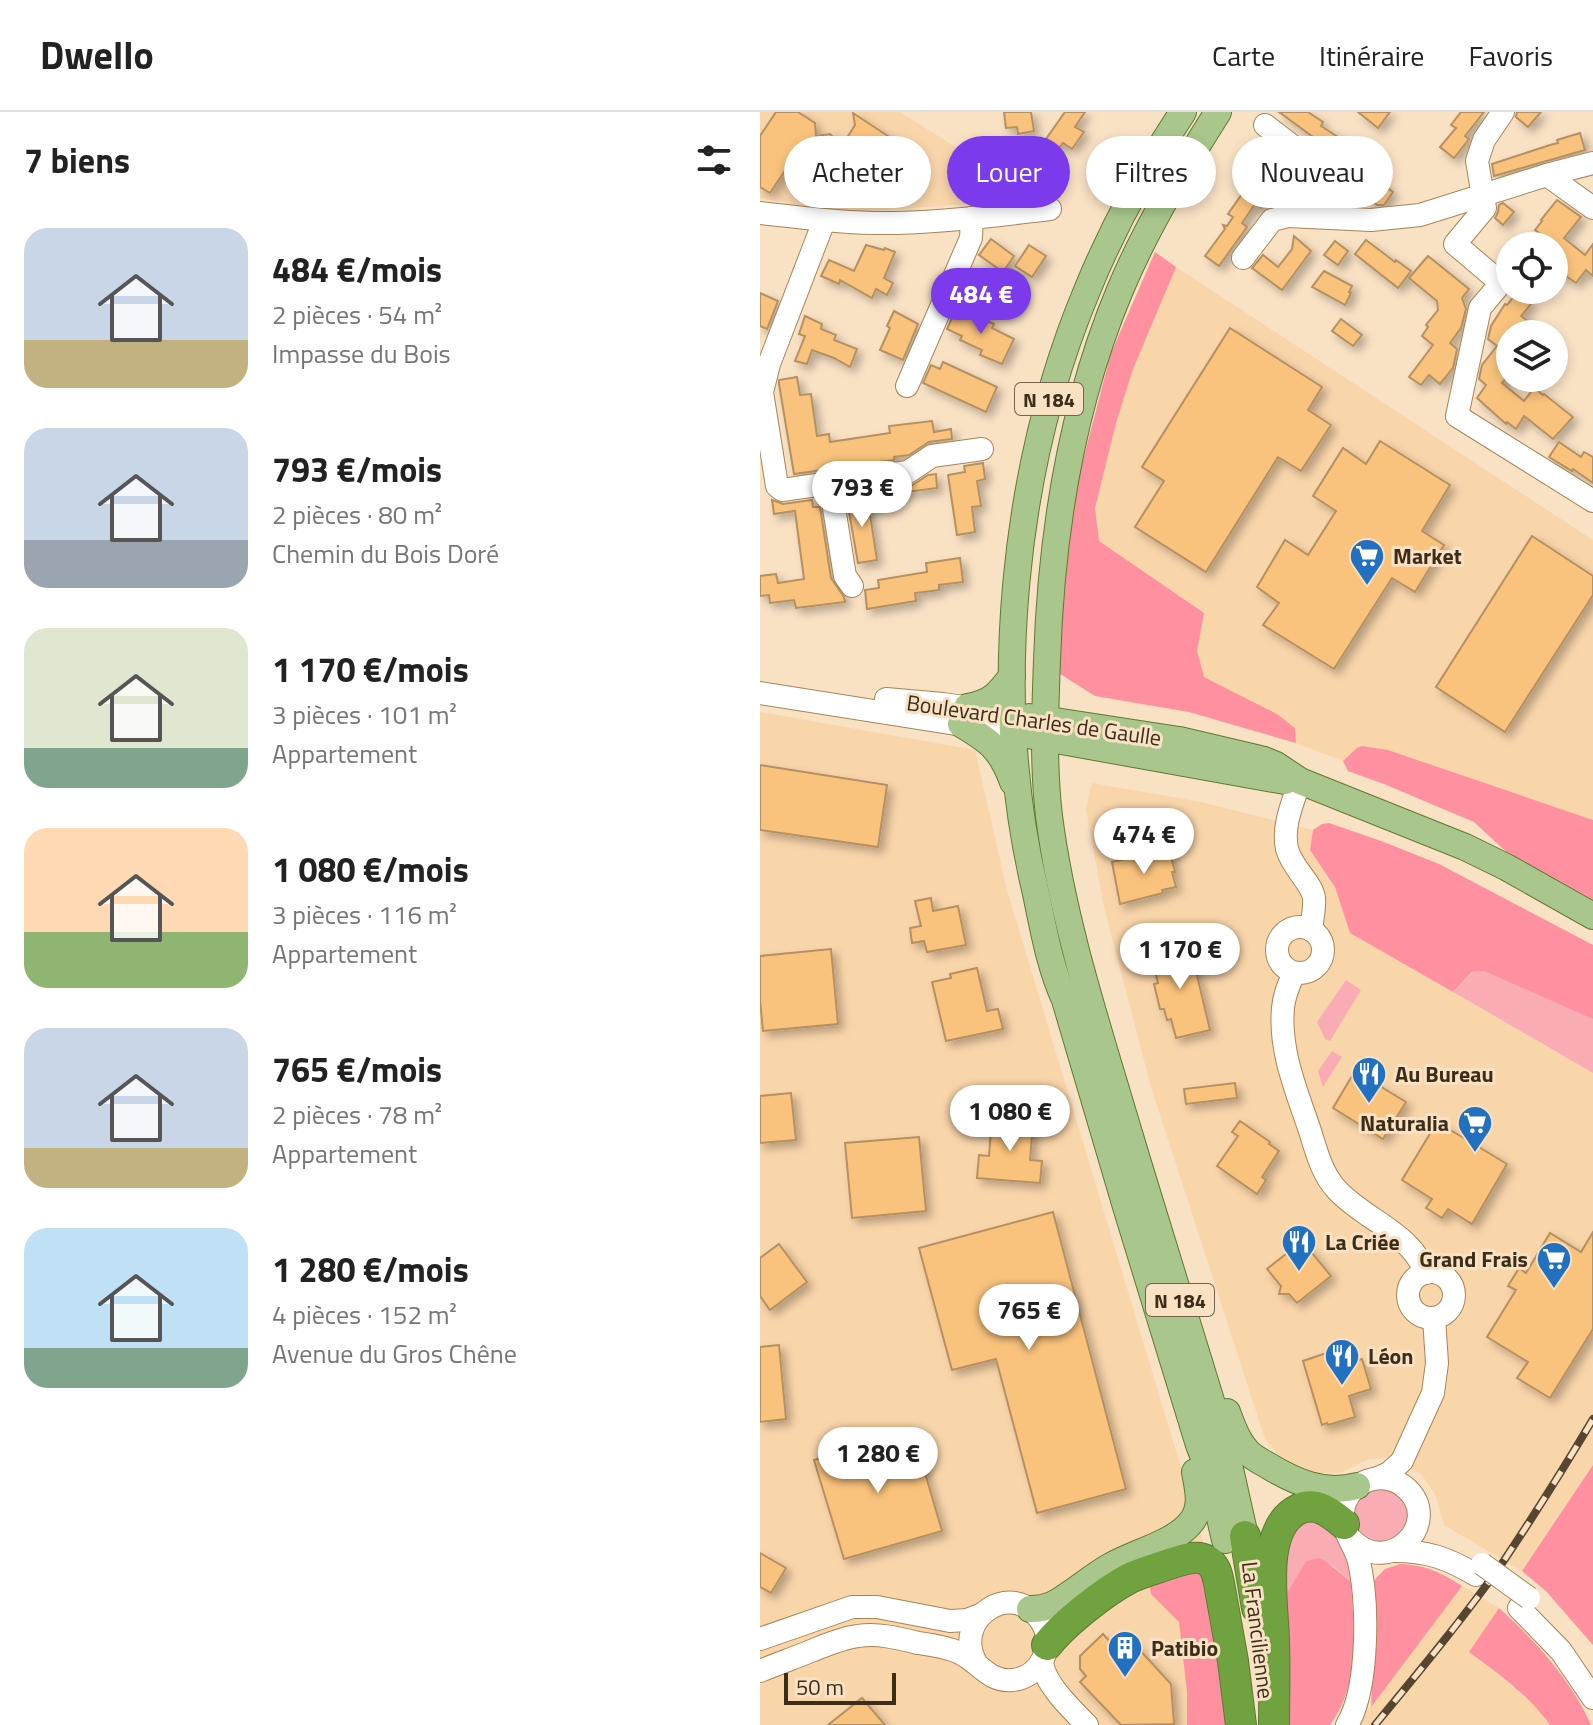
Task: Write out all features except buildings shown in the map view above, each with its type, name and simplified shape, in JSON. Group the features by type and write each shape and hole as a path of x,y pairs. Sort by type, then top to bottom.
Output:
{"highway":[{"path":"1272,1725 1274,1651 1271,1574 1276,1535 1289,1516 1306,1507 1321,1508 1348,1532"},
{"name":"La Francilienne","path":"1235,1538 1243,1725"},
{"name":"La Francilienne","path":"1235,1538 1254,1588 1272,1725"},
{"path":"1045,1653 1068,1623 1130,1578 1184,1560 1206,1560 1217,1572 1243,1725"}],"main road":[{"name":"N 184","path":"1183,112 1130,200 1088,287 1049,399 1037,447 1022,535 1008,720 1028,860 1056,979 1065,1000 1199,1445 1235,1538"},
{"name":"N 184","path":"1008,720 1046,679 1049,597 1058,525 1081,402 1120,289 1177,177 1218,112"},
{"path":"1016,597 1027,635 1024,684 1008,720 987,740 1009,771 1019,800"},
{"path":"1008,720 980,705 992,699 1012,676"},
{"path":"1046,679 1065,708 1087,716 1110,730"},
{"name":"N 184","path":"1008,720 1049,815 1086,988 1230,1469 1235,1538"},
{"name":"Boulevard Charles de Gaulle","path":"1008,720 1179,740 1264,760 1300,781 1457,843 1593,916"},
{"name":"Boulevard Charles de Gaulle","path":"1008,720 1124,752 1271,779 1300,781"},
{"name":"N 184","path":"1049,815 1059,777 1071,760 1100,751 1124,752"},
{"path":"1123,1113 1138,1125 1179,1257 1193,1285 1237,1438 1252,1456 1297,1481 1327,1489 1345,1489 1368,1482"},
{"path":"1030,1609 1054,1604 1128,1556 1186,1528 1198,1509 1194,1467 1199,1445"}],"street":[{"path":"1503,112 1484,140 1477,161 1485,208 1455,244 1501,283 1480,308 1457,416 1593,501"},
{"path":"1265,125 1317,165 1288,216"},
{"path":"1243,258 1272,220 1288,216 1371,220 1420,215 1593,163"},
{"path":"1547,175 1593,208"},
{"path":"760,213 824,221 894,223 1050,209"},
{"path":"907,386 971,238 972,218"},
{"path":"824,221 762,385 777,486 782,490 908,472 932,456 982,449"},
{"path":"830,483 845,576 852,586"},
{"name":"Boulevard Charles de Gaulle","path":"760,691 1008,720"},
{"path":"1300,781 1289,814 1286,847 1297,871 1311,889 1314,900 1311,930"},
{"path":"1296,927 1311,930 1321,940 1323,955 1309,972 1294,973 1281,964 1276,950 1278,941 1288,930 1296,927"},
{"path":"1294,973 1282,1009 1285,1050 1324,1169 1337,1190 1410,1246 1420,1258 1426,1273"},
{"path":"1434,1272 1447,1278 1454,1291 1452,1306 1434,1318 1422,1316 1409,1301 1410,1286 1426,1273 1434,1272"},
{"path":"1347,1725 1363,1680 1364,1653 1363,1591 1344,1505 1350,1493 1397,1467 1404,1457 1433,1393 1437,1363 1434,1318"},
{"path":"1363,1591 1372,1564 1409,1540 1418,1521 1417,1505 1404,1474 1404,1457"},
{"path":"1368,1482 1396,1481 1408,1489"},
{"path":"1418,1521 1432,1537 1524,1603 1552,1619 1593,1673"},
{"path":"1348,1532 1358,1546 1367,1551 1437,1556 1479,1569"},
{"path":"760,1639 852,1607 877,1607 950,1621 967,1620 1004,1603 1018,1604 1030,1609 1044,1625 1047,1634 1043,1668 1048,1679 1079,1717"},
{"path":"1524,1603 1593,1698"},
{"path":"976,1663 971,1654 970,1639 973,1625 980,1615"},
{"path":"760,1671 842,1640 867,1635 890,1636 953,1650 976,1663 990,1676 1028,1686 1079,1717"},
{"path":"1009,1681 1027,1676 1035,1670 1045,1653"}],"shaded area":[{"path":"760,112 900,112 947,142 947,206 931,207 931,136 784,136 784,202 760,198"},
{"path":"815,208 913,208 843,213"},
{"path":"1155,252 1176,267 1133,369 1116,423 1095,508 1099,541 1204,613 1197,651 1204,677 1277,714 1295,728 1296,743 1189,712 1095,696 1057,672 1065,563 1077,483 1111,353"},
{"path":"1176,267 1593,540 1593,820 1388,750 1357,748 1343,761 1296,743 1295,728 1277,714 1204,677 1197,651 1204,613 1099,541 1095,508 1116,423 1133,369"},
{"path":"760,712 975,750 1007,890 1214,1577 1229,1725 760,1725"},
{"path":"1362,746 1388,750 1593,820 1593,902 1512,857 1474,822 1348,771 1343,761"},
{"path":"1092,783 1201,802 1313,830 1310,851 1335,887 1350,933 1593,1073 1593,1465 1522,1571 1444,1525 1435,1494 1422,1475 1390,1457 1367,1460 1340,1473 1312,1473 1283,1460 1265,1439 1151,1087 1104,907 1086,809"},
{"path":"1329,823 1439,864 1593,945 1593,1019 1484,971 1472,972 1453,992 1350,933 1335,887 1310,850 1313,830"},
{"path":"1484,971 1590,1016 1593,1019 1593,1073 1453,992 1473,972"},
{"path":"1346,980 1361,990 1330,1041 1325,1039 1317,1022"},
{"path":"1332,1051 1342,1057 1323,1087 1318,1071"},
{"path":"1593,1465 1593,1645 1546,1591 1522,1571"},
{"path":"1379,1487 1397,1494 1408,1510 1401,1536 1378,1544 1357,1533 1352,1509 1362,1494"},
{"path":"1299,1519 1331,1525 1349,1561 1351,1582 1326,1562 1306,1561 1282,1601 1281,1563"},
{"path":"1319,1558 1351,1582 1354,1638 1351,1674 1340,1709 1330,1725 1285,1725 1282,1601 1306,1561"},
{"path":"1400,1564 1432,1570 1462,1586 1371,1707 1374,1648 1372,1587 1385,1569"},
{"path":"1178,1569 1204,1574 1229,1725 1187,1725 1187,1692 1179,1622 1151,1594 1148,1578"},
{"path":"1462,1586 1499,1608 1469,1652 1542,1712 1550,1725 1357,1725"},
{"path":"1499,1608 1551,1662 1574,1693 1591,1725 1550,1725 1523,1695 1469,1652"}],"railway":[{"path":"1375,1725 1501,1565 1593,1419"}],"place":[{"name":"Market","path":"1367,587"},
{"name":"Au Bureau","path":"1369,1105"},
{"name":"Naturalia","path":"1475,1154"},
{"name":"La Criée","path":"1299,1273"},
{"name":"Grand Frais","path":"1554,1290"},
{"name":"Léon","path":"1342,1387"},
{"name":"Patibio","path":"1125,1679"}]}
